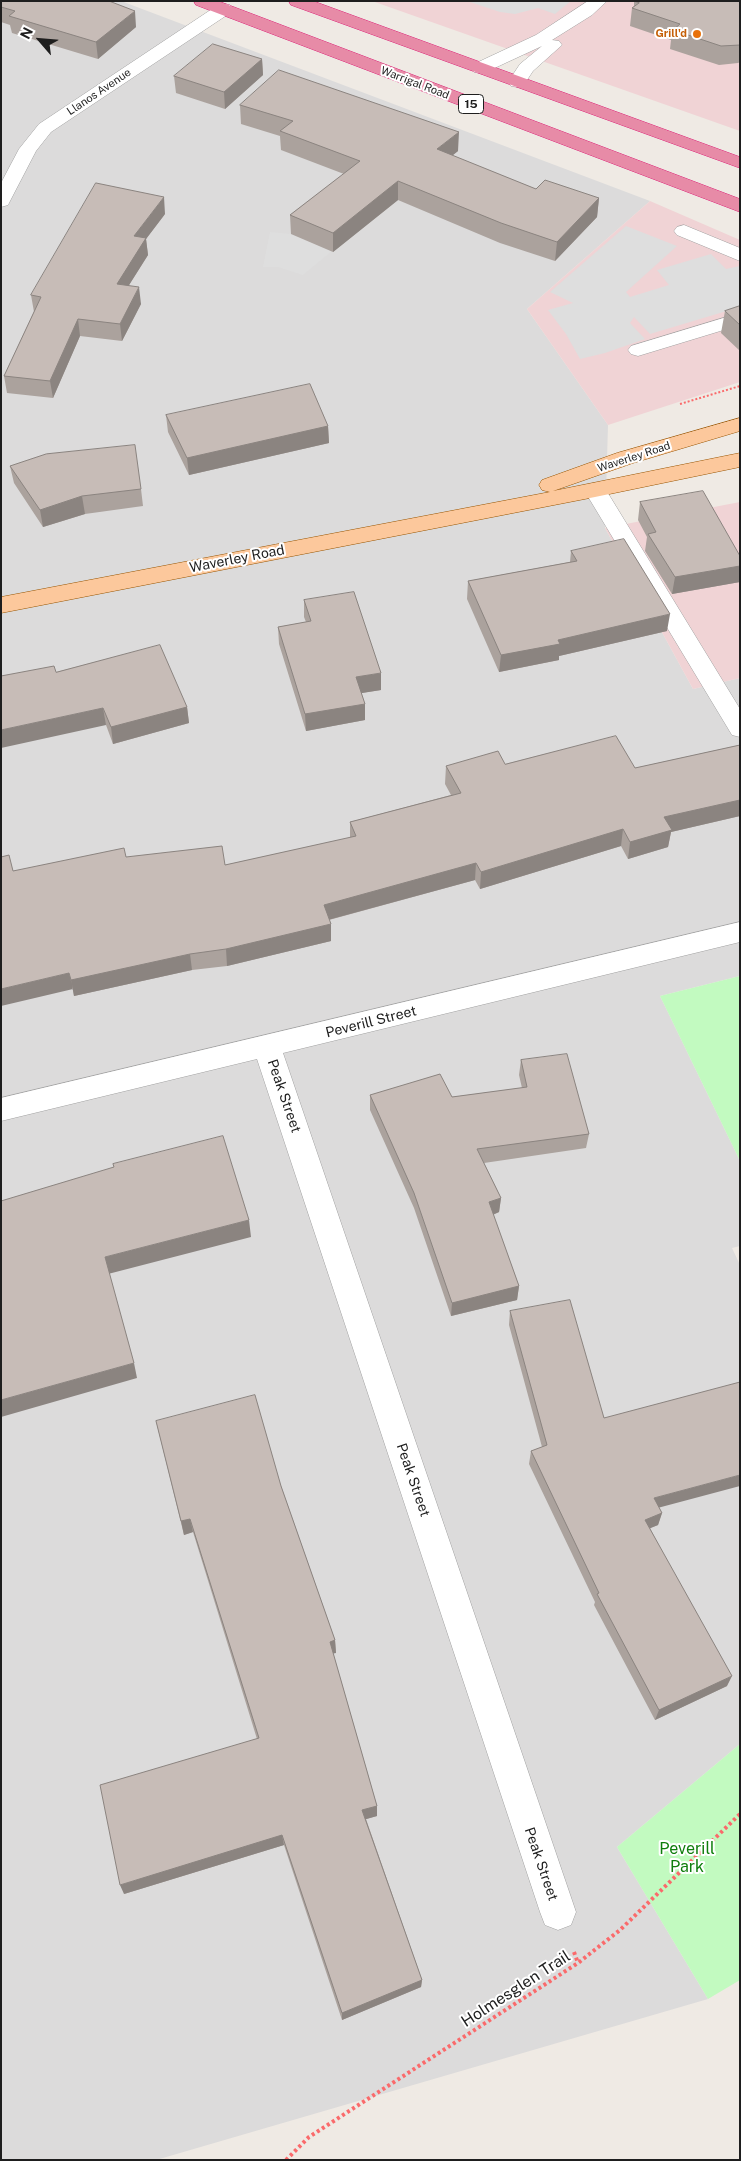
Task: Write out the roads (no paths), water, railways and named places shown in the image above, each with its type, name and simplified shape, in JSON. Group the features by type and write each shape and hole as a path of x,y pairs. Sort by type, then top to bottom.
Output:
{"highway":[{"name":"Warrigal Road","path":"202,1 740,206"},
{"path":"298,1 740,163"}],"main road":[{"name":"Waverley Road","path":"473,513 625,458 740,424"},
{"name":"Waverley Road","path":"1,605 595,490 740,460"}],"street":[{"path":"518,82 526,68 599,1"},
{"name":"Llanos Avenue","path":"1,201 28,149 45,128 224,9"},
{"path":"480,68 508,57 582,15"},
{"path":"684,231 740,255"},
{"path":"638,350 740,319"},
{"path":"595,490 740,729"},
{"name":"Peverill Street","path":"1,1110 740,932"},
{"name":"Peak Street","path":"267,1047 558,1912"}],"place":[{"name":"Grill'd","path":"697,34"}],"park label":[{"name":"Peverill Park","path":"687,1858"}]}
